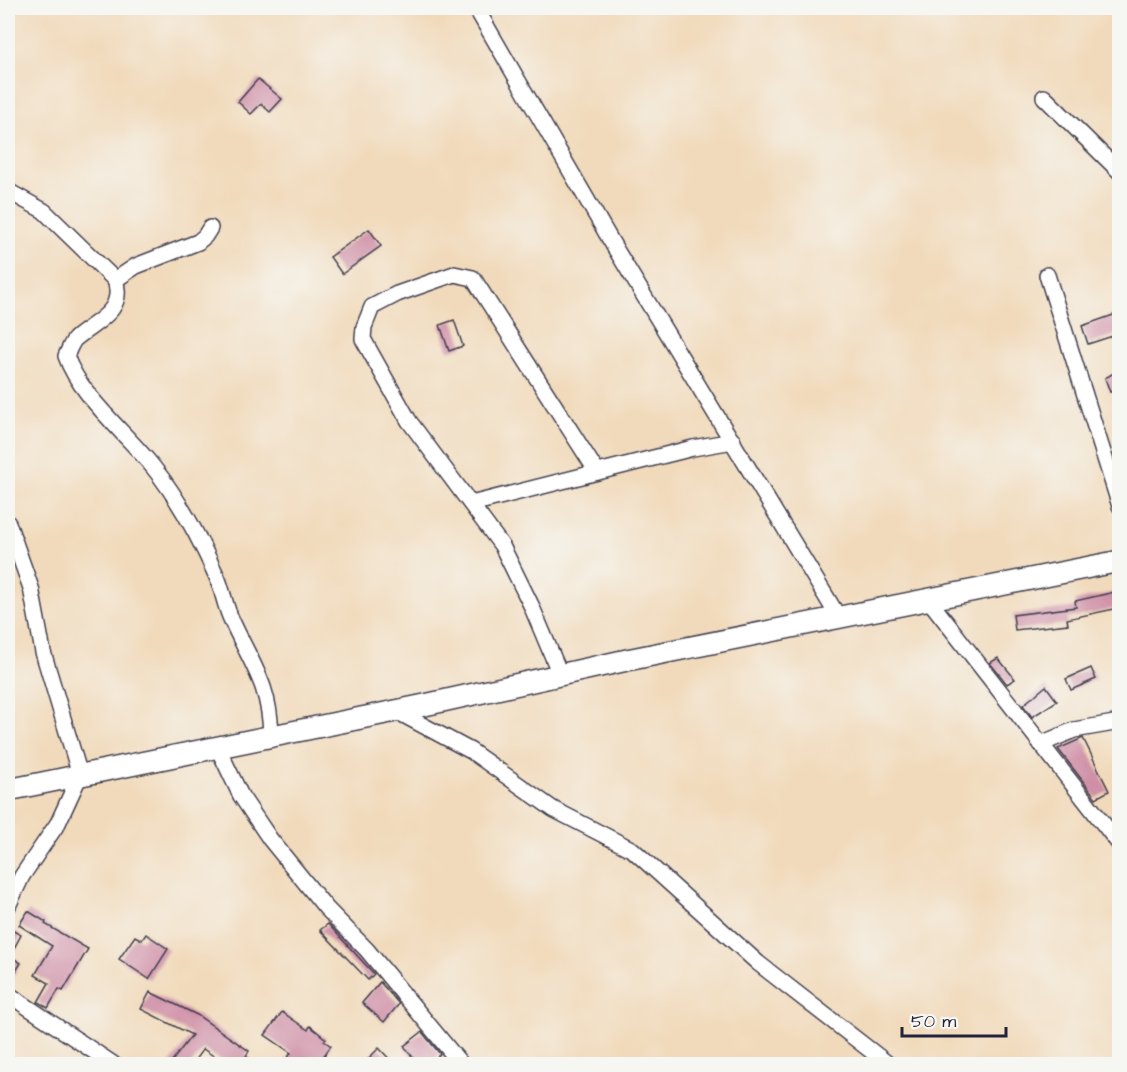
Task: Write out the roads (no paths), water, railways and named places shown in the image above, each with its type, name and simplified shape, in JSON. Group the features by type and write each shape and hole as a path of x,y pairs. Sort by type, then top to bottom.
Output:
{"street":[{"path":"476,8 615,248 839,618"},
{"path":"1044,97 1119,172"},
{"path":"8,191 44,211 115,280 117,301 112,311 73,341 66,356 68,363 90,396 131,438 164,479 195,532 218,580 230,618 264,685 271,706 272,736"},
{"path":"115,280 136,266 198,242 206,236 210,228"},
{"path":"560,674 531,605 502,546 409,422 363,339 364,327 372,307 397,294 454,274 473,278 597,472"},
{"path":"1047,275 1119,506"},
{"path":"471,504 733,441"},
{"path":"8,524 31,588 43,652 80,775 58,823 22,876 8,906"},
{"path":"8,790 396,711 560,674 1119,561"},
{"path":"928,599 1119,845"},
{"path":"396,711 471,751 568,818 633,850 758,963 888,1065"},
{"path":"1041,744 1074,730 1119,722"},
{"path":"217,746 241,796 270,839 326,908 367,950 461,1065"},
{"path":"8,994 113,1065"}]}
